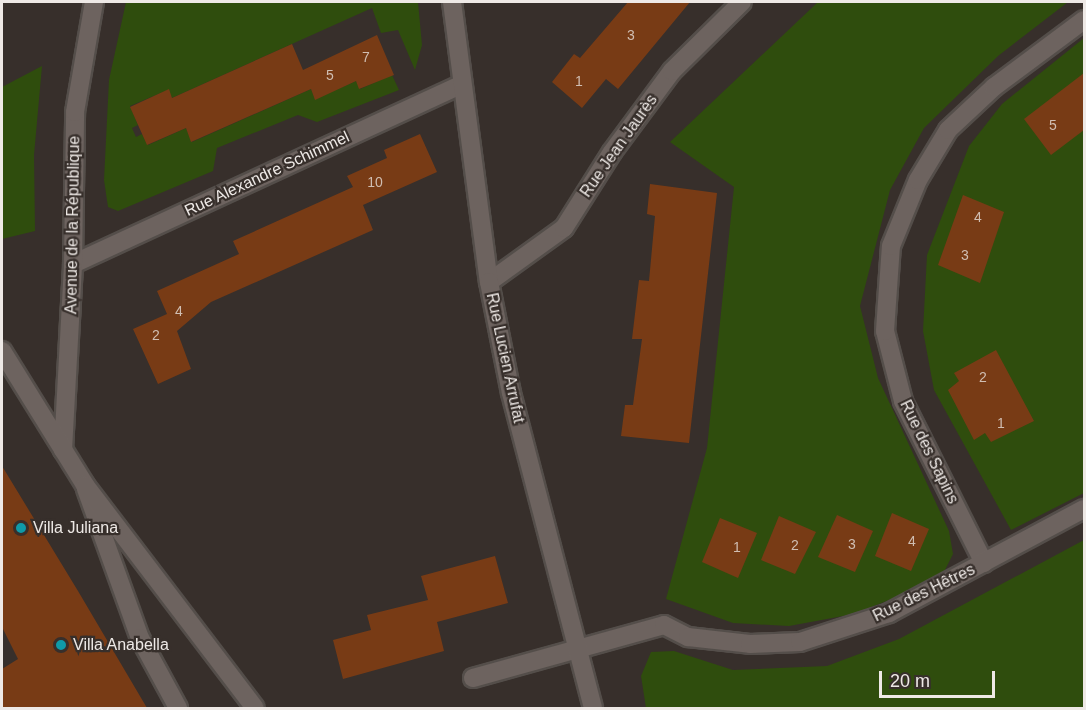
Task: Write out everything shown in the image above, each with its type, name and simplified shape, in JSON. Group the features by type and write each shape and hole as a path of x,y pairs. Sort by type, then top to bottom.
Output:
{"street":[{"name":"Avenue de la République","path":"63,450 73,264 75,112 94,2"},
{"name":"Rue Lucien Arrufat","path":"452,2 461,85 489,282 511,393 593,708"},
{"name":"Rue Jean Jaurès","path":"489,282 564,228 612,152 672,71 742,2"},
{"name":"Rue des Sapins","path":"984,563 903,400 885,331 891,246 918,180 948,130 994,87 1084,20"},
{"name":"Rue Alexandre Schimmel","path":"73,264 461,85"},
{"path":"2,351 85,485 255,708"},
{"path":"85,485 140,638 178,708"},
{"name":"Rue des Hêtres","path":"473,678 664,625 688,637 750,644 800,642 889,613 1084,508"}],"green space":[{"path":"126,2 418,2 422,45 415,70 398,30 381,33 372,8 172,98 168,90 130,106 138,125 132,128 136,137 142,134 148,145 186,128 192,142 311,89 315,99 356,81 360,89 392,75 399,90 317,122 298,115 217,148 213,171 118,211 108,207 104,180 109,80"},
{"path":"818,2 1068,2 998,56 924,128 890,190 860,306 878,378 949,531 953,554 945,570 904,594 854,614 789,626 733,623 666,599 707,448 734,187 670,142"},
{"path":"1084,38 1084,493 1011,530 934,390 923,331 927,255 969,146 1002,104"},
{"path":"42,66 34,155 35,231 2,239 2,87"},
{"path":"1084,540 1084,708 646,708 641,676 651,652 674,651 733,670 827,666 899,639"}],"building":[{"path":"628,2 690,2 618,89 606,79 582,108 552,82 574,54 580,58"},
{"path":"377,35 394,75 359,89 356,81 315,100 311,89 191,142 186,128 147,145 130,107 169,89 172,98 292,44 303,70"},
{"path":"1084,73 1084,130 1051,155 1024,119"},
{"path":"420,134 437,172 363,205 373,230 211,302 177,331 191,369 158,384 133,329 167,314 157,291 239,254 233,241 353,187 347,176 387,158 384,150"},
{"path":"650,184 717,193 689,443 621,436 625,405 633,405 642,339 632,339 639,280 649,281 655,216 647,214"},
{"path":"963,195 1004,212 980,283 938,265"},
{"path":"996,350 1034,421 991,442 985,433 974,440 948,390 959,381 954,373"},
{"name":"Villa Anabella","path":"2,466 147,708 2,708 2,669 18,659 2,627"},
{"path":"892,513 929,529 911,571 875,556"},
{"path":"837,515 873,531 855,572 818,557"},
{"path":"779,516 816,532 795,574 761,560"},
{"path":"720,518 757,533 738,578 702,562"},
{"path":"495,556 508,603 437,622 444,651 343,679 333,640 371,630 367,615 428,600 421,576"}],"place":[{"name":"Villa Juliana","path":"21,528"},
{"name":"Villa Anabella","path":"61,645"}]}
